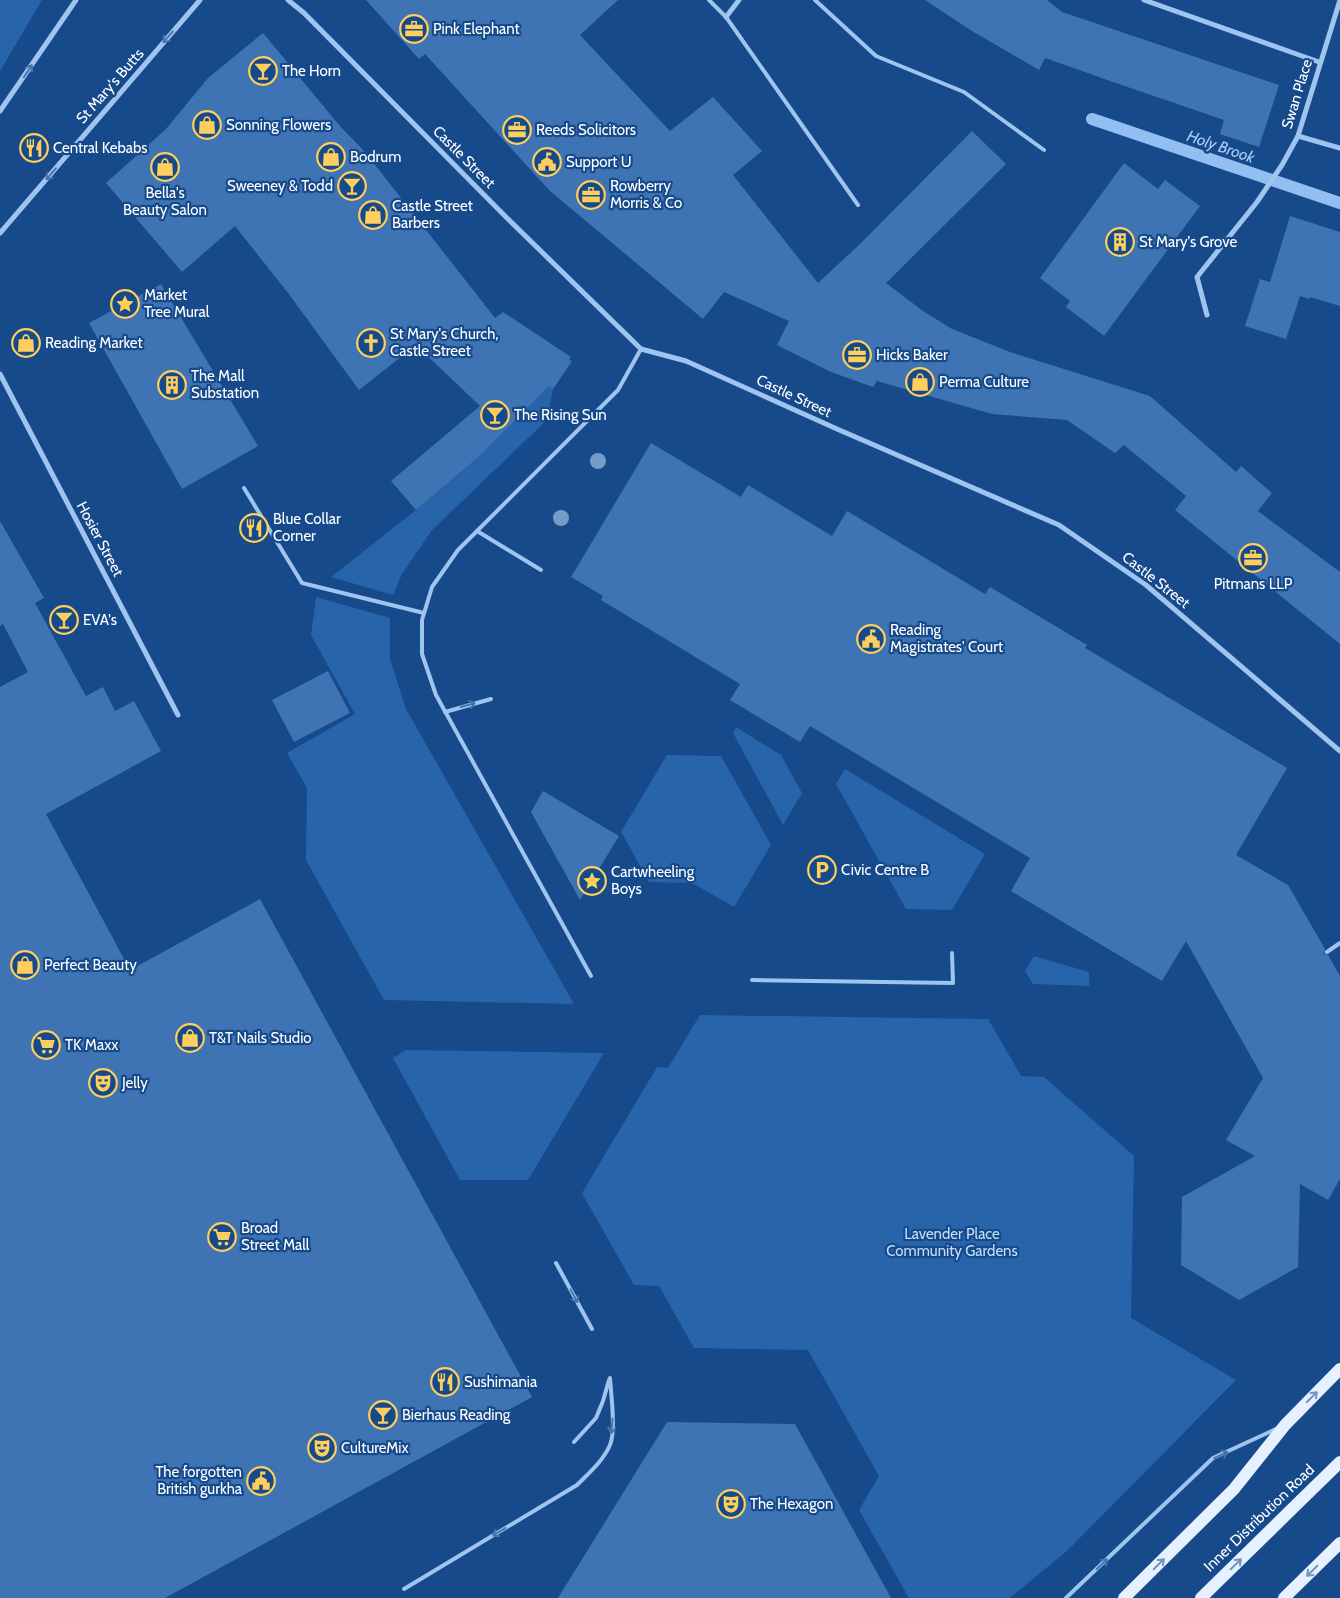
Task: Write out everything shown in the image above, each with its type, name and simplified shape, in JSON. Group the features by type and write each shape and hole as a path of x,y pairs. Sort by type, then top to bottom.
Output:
{"main road":[{"path":"1124,1598 1234,1489 1284,1425 1340,1369"},
{"name":"Inner Distribution Road","path":"1201,1598 1340,1462"},
{"path":"1284,1598 1340,1543"}],"street":[{"path":"0,111 76,0"},
{"name":"St Mary's Butts","path":"0,233 200,0"},
{"name":"Castle Street","path":"288,0 304,13 505,216 641,349 686,360 837,429 1059,525 1146,585 1340,751"},
{"path":"726,17 740,0"},
{"path":"1144,0 1320,62"},
{"name":"Swan Place","path":"1207,315 1197,277 1256,202 1282,165 1298,136 1340,0"},
{"path":"1298,136 1340,148"},
{"name":"Hosier Street","path":"0,374 178,715"}],"lane":[{"path":"709,0 726,17 858,205"},
{"path":"815,0 876,56 964,92 1044,150"},
{"path":"591,976 436,695 422,654 422,620 432,588 458,550 618,390 641,349"},
{"path":"244,488 302,583 424,613"},
{"path":"477,531 541,570"},
{"path":"445,712 491,699"},
{"path":"1326,952 1340,943"},
{"path":"752,980 953,983 952,953"},
{"path":"556,1263 592,1329"},
{"path":"404,1589 578,1486 595,1467 610,1444 613,1412 610,1378 604,1401 596,1418 574,1442"},
{"path":"1066,1598 1213,1458 1284,1425"}],"green space":[{"path":"0,0 42,0 0,71"},
{"path":"549,386 553,389 547,420 432,530 402,574 393,595 331,577 416,510 482,454"},
{"path":"316,597 390,618 390,659 406,709 574,1004 384,1000 306,860 307,788 287,753 355,714 311,635"},
{"path":"736,727 781,755 802,793 783,825 733,733"},
{"path":"667,755 721,756 771,845 734,907 692,883 649,882 621,832"},
{"path":"845,769 985,854 952,910 906,909 836,784"},
{"path":"1034,956 1089,972 1089,986 1033,984 1025,971"},
{"name":"Lavender Place Community Gardens","path":"700,1015 988,1019 1021,1076 1044,1077 1134,1156 1131,1318 1236,1380 1068,1550 1010,1598 909,1598 859,1510 879,1476 808,1350 694,1348 659,1286 634,1285 582,1193 657,1067 668,1068"},
{"path":"406,1050 604,1053 528,1180 460,1180 393,1058"}],"building":[{"path":"366,0 618,0 580,35 670,131 713,97 762,151 733,175 818,283 860,244 972,131 1006,164 886,283 923,311 952,329 1010,352 1150,396 1236,472 1241,466 1272,493 1258,511 1340,572 1340,644 1175,510 1186,496 1124,445 1115,453 1067,420 992,414 877,381 873,387 831,372 777,345 789,321 724,292 703,319 550,191 425,54 419,59"},
{"path":"925,0 1047,0 1062,12 1279,85 1259,147 1220,134 1224,120 1045,58 1039,70 972,31"},
{"path":"263,33 339,125 365,152 495,318 503,312 571,357 569,360 572,361 553,389 549,386 482,454 416,510 391,481 480,406 416,345 359,390 288,293 235,226 182,272 106,183 166,129 208,78"},
{"name":"St Mary's Grove","path":"1124,163 1158,189 1165,180 1200,206 1104,336 1066,307 1070,301 1040,278"},
{"path":"1290,216 1340,232 1340,306 1300,296 1286,339 1245,326 1260,279 1270,282"},
{"name":"The Mall Substation","path":"161,284 258,446 182,489 89,323"},
{"path":"651,443 741,497 748,485 832,536 847,511 985,594 990,587 1087,645 1085,648 1287,768 1236,855 1288,885 1325,949 1324,954 1328,955 1340,976 1340,1179 1328,1200 1300,1184 1298,1267 1239,1300 1181,1265 1182,1197 1255,1156 1226,1140 1263,1078 1186,941 1162,981 1011,891 1030,858 810,726 800,742 730,700 740,684 601,600 603,596 571,577"},
{"name":"Broad Street Mall","path":"0,521 44,598 35,603 86,696 103,687 115,711 134,701 161,751 46,814 130,970 260,899 532,1397 165,1598 0,1598 0,687 28,672 3,624 0,626"},
{"path":"328,671 350,713 294,742 272,700"},
{"path":"543,791 619,836 580,900 531,812"},
{"name":"The Hexagon","path":"667,1422 795,1424 891,1598 558,1598"}],"waterway":[{"name":"Holy Brook","path":"1092,119 1340,203"}],"place":[{"name":"Pink Elephant","path":"414,29"},
{"name":"The Horn","path":"263,71"},
{"name":"Sonning Flowers","path":"207,125"},
{"name":"Reeds Solicitors","path":"517,130"},
{"name":"Central Kebabs","path":"34,148"},
{"name":"Bodrum","path":"331,157"},
{"name":"Support U","path":"547,162"},
{"name":"Bella's Beauty Salon","path":"165,167"},
{"name":"Sweeney & Todd","path":"352,186"},
{"name":"Rowberry Morris & Co","path":"591,195"},
{"name":"Castle Street Barbers","path":"373,215"},
{"name":"St Mary's Grove","path":"1120,242"},
{"name":"Market Tree Mural","path":"125,304"},
{"name":"Reading Market","path":"26,343"},
{"name":"St Mary's Church, Castle Street","path":"371,343"},
{"name":"Hicks Baker","path":"857,355"},
{"name":"Perma Culture","path":"920,382"},
{"name":"The Mall Substation","path":"172,385"},
{"name":"The Rising Sun","path":"495,415"},
{"name":"Blue Collar Corner","path":"254,528"},
{"name":"Pitmans LLP","path":"1253,558"},
{"name":"EVA's","path":"64,620"},
{"name":"Reading Magistrates' Court","path":"871,639"},
{"name":"Civic Centre B","path":"822,870"},
{"name":"Cartwheeling Boys","path":"592,881"},
{"name":"Perfect Beauty","path":"25,965"},
{"name":"T&T Nails Studio","path":"190,1038"},
{"name":"TK Maxx","path":"46,1045"},
{"name":"Jelly","path":"103,1083"},
{"name":"Broad Street Mall","path":"222,1237"},
{"name":"Sushimania","path":"445,1382"},
{"name":"Bierhaus Reading","path":"383,1415"},
{"name":"CultureMix","path":"322,1448"},
{"name":"The forgotten British gurkha","path":"261,1481"},
{"name":"The Hexagon","path":"731,1504"}]}
